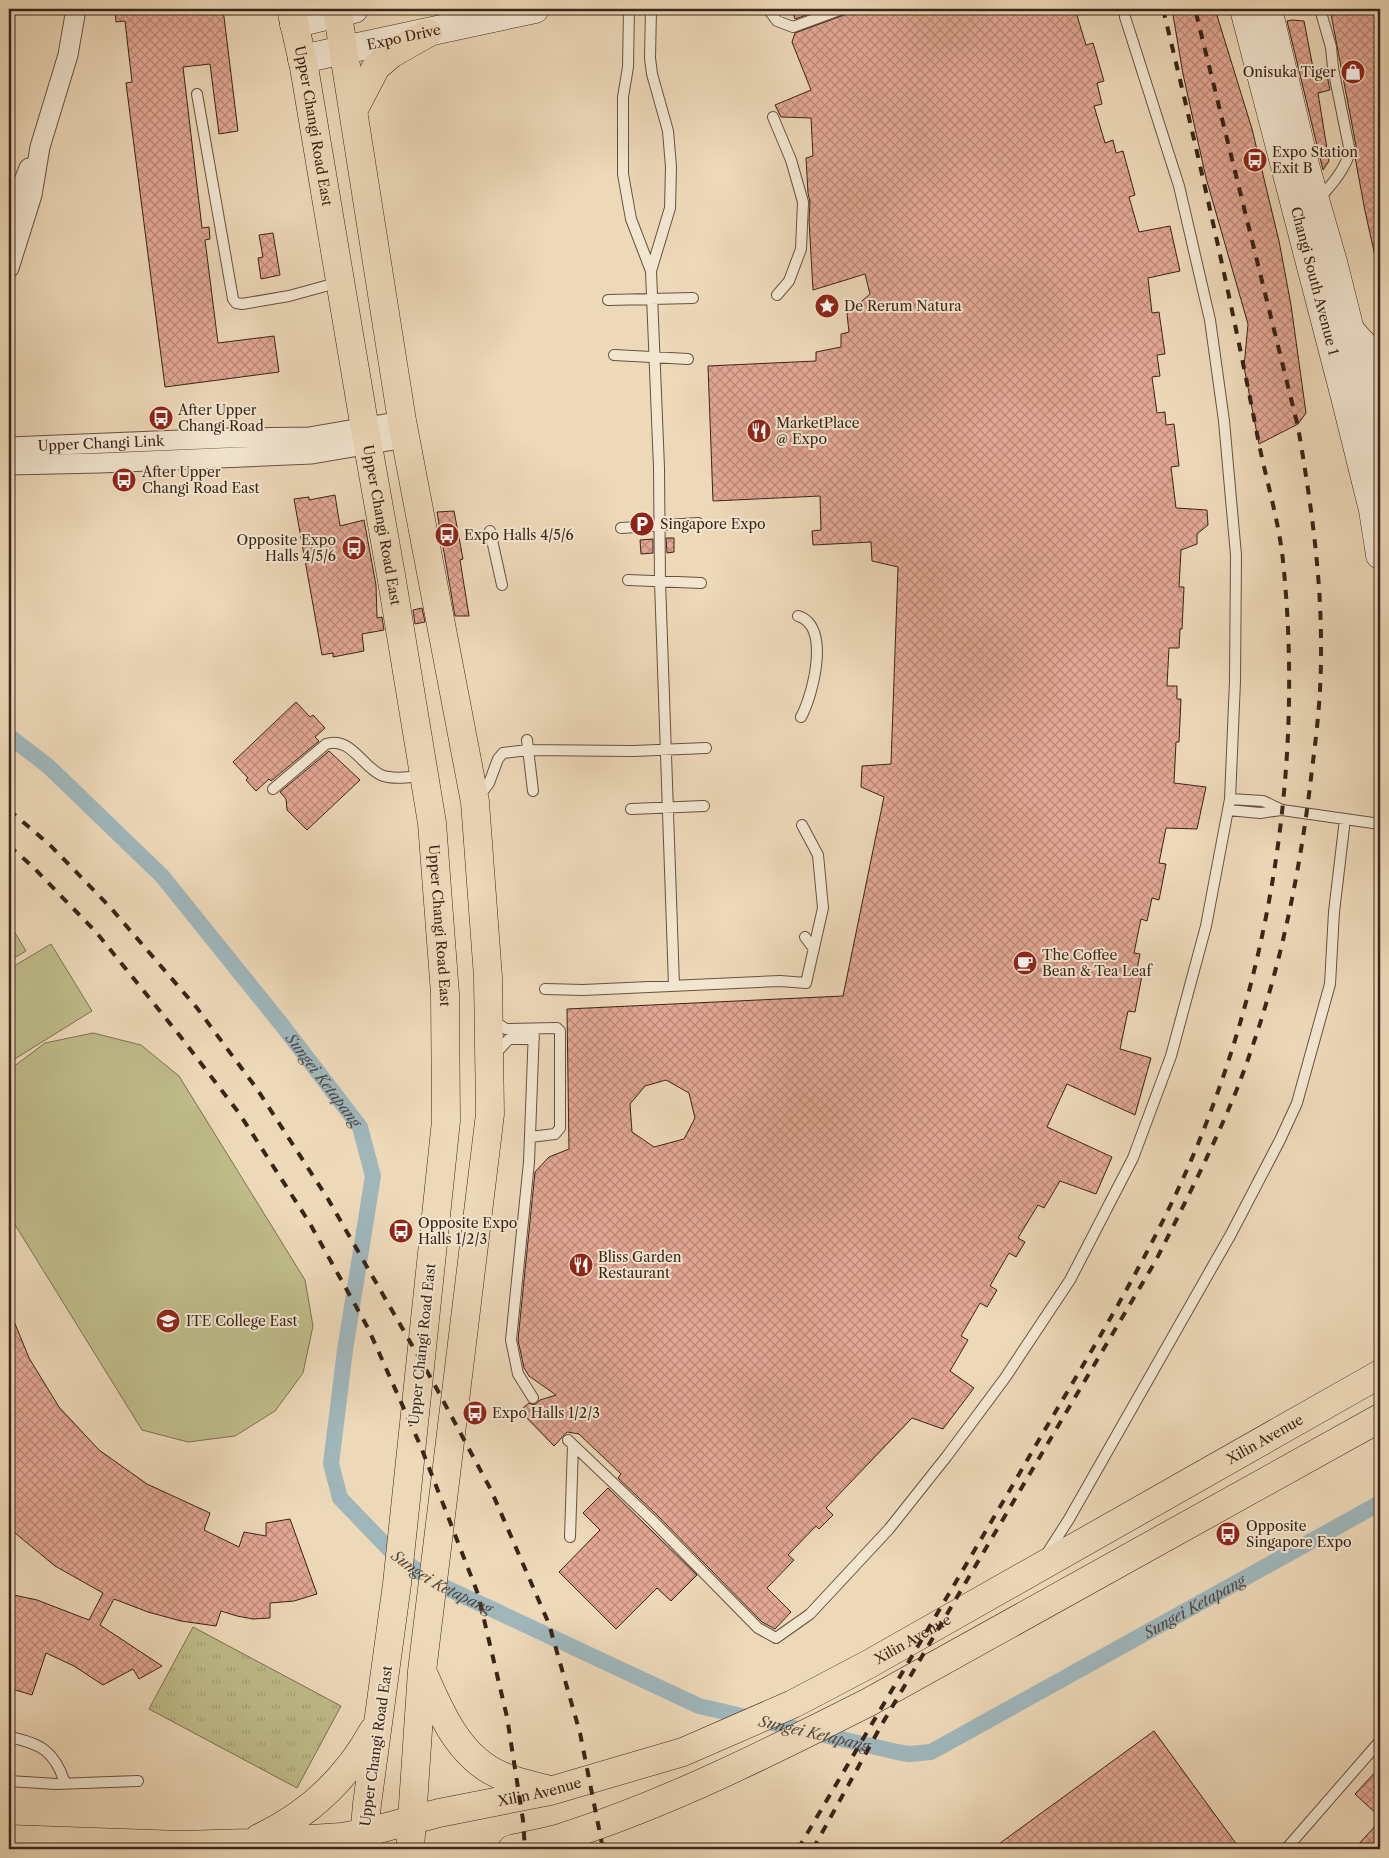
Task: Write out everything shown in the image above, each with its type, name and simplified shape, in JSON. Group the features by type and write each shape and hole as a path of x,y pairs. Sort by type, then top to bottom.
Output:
{"main road":[{"path":"343,10 345,50 404,429 475,803 488,977 490,1114 422,1671 410,1849"},
{"name":"Upper Changi Road East","path":"293,16 341,282 366,437 392,575 432,823 446,994 446,1121 397,1584 363,1841"},
{"path":"354,110 376,67 391,54 428,33"},
{"name":"Xilin Avenue","path":"9,1839 143,1844 249,1843 341,1837 363,1841 411,1820 550,1791 683,1752 793,1704 869,1664 1380,1374"},
{"path":"512,1849 562,1837 654,1804 790,1742 868,1702 1380,1418"},
{"path":"422,1671 442,1716 456,1738 478,1762 501,1776 550,1791"},
{"path":"249,1843 277,1830 299,1816 325,1795 362,1751 379,1721"}],"street":[{"path":"11,255 32,195 40,147 68,55 76,9"},
{"name":"Expo Drive","path":"302,59 535,9"},
{"name":"Changi South Avenue 1","path":"1244,9 1380,450"},
{"name":"Changi South Avenue 1","path":"1268,9 1305,165 1350,328 1365,400 1373,510 1380,555"},
{"path":"293,16 343,10"},
{"path":"9,220 19,190 40,147"},
{"path":"1350,328 1366,349 1380,358"},
{"name":"Upper Changi Link","path":"9,465 312,454 366,437 404,429"},
{"name":"Upper Changi Link","path":"9,447 229,438 366,437"}],"lane":[{"path":"629,9 628,66 623,97 623,174 631,219 651,271"},
{"path":"651,9 650,58 652,74 668,131 671,167 670,208 651,271 659,468 660,582 674,985"},
{"path":"650,58 654,20 659,9"},
{"path":"768,9 776,21 793,27 842,9"},
{"path":"1316,202 1336,180 1347,164 1350,152 1333,68 1331,47 1320,9"},
{"path":"570,1537 571,1442 652,1520 758,1628 776,1638 810,1614 889,1529 947,1456 1005,1378 1070,1280 1133,1158 1171,1056 1206,926 1230,799 1235,681 1236,555 1224,421 1210,320 1179,186 1124,17"},
{"path":"197,94 232,299 236,303 242,304 297,294 341,282"},
{"path":"773,117 791,160 803,202 801,248 789,281 777,296"},
{"path":"608,300 693,298"},
{"path":"614,355 688,359"},
{"path":"621,528 698,523"},
{"path":"490,531 502,585"},
{"path":"628,580 701,583"},
{"path":"798,616 806,620 810,626 816,645 815,678 808,704 800,718"},
{"path":"273,789 326,744 333,742 339,742 346,746 382,776 424,776"},
{"path":"528,745 533,791"},
{"path":"475,803 489,783 498,759 503,753 528,745 633,751 706,748"},
{"path":"1230,799 1262,802 1282,810 1380,824"},
{"path":"631,809 704,806"},
{"path":"1228,810 1260,813 1282,810"},
{"path":"1035,1571 1069,1518 1231,1234 1297,1103 1330,984 1334,912 1345,819"},
{"path":"545,989 584,990 780,981 806,983 823,908 818,855 802,825"},
{"path":"805,937 814,949"},
{"path":"489,1018 506,1029 534,1034"},
{"path":"490,1061 508,1038 557,1028 560,1031 560,1128 555,1134 530,1136"},
{"path":"533,1398 518,1374 511,1340 529,1162 534,1034"},
{"path":"9,1737 34,1742 49,1752 60,1766 66,1783"},
{"path":"1286,1849 1380,1742"},
{"path":"9,1781 66,1783 138,1782"}],"green space":[{"path":"9,923 26,951 9,961"},
{"path":"51,944 92,1011 13,1060 9,1052 9,969"},
{"path":"93,1033 141,1045 179,1076 305,1280 313,1326 303,1373 275,1411 235,1436 188,1442 142,1430 9,1215 9,1070 45,1043"},
{"path":"193,1627 341,1706 297,1788 149,1709"}],"building":[{"path":"115,9 223,9 238,131 219,134 210,64 183,67 202,228 209,227 210,239 205,240 218,343 274,336 279,372 165,387 126,83 132,82 125,21 116,22"},
{"path":"791,9 811,9 812,13 795,19"},
{"path":"849,9 1075,9 1086,45 1093,43 1104,81 1097,83 1102,104 1094,106 1105,143 1113,140 1116,153 1123,151 1135,195 1129,197 1139,232 1170,226 1180,271 1148,278 1152,313 1159,312 1165,354 1157,355 1160,376 1152,377 1157,413 1165,412 1166,425 1174,424 1179,466 1171,467 1176,508 1207,510 1208,525 1197,534 1197,544 1181,550 1179,587 1184,587 1182,629 1180,629 1179,648 1169,648 1167,686 1177,686 1177,699 1181,699 1179,742 1176,742 1174,783 1206,787 1197,829 1166,828 1159,863 1166,864 1159,900 1152,898 1147,921 1141,919 1134,953 1140,954 1137,969 1143,970 1135,1012 1128,1011 1120,1049 1151,1058 1135,1115 1067,1084 1047,1127 1112,1157 1096,1194 1060,1181 1044,1208 1038,1205 1018,1238 1025,1242 1016,1257 1009,1253 990,1286 997,1290 987,1307 980,1303 961,1336 968,1340 950,1371 974,1388 943,1429 912,1418 826,1508 833,1515 819,1529 816,1526 788,1555 794,1560 767,1588 791,1612 775,1629 762,1622 618,1478 621,1474 579,1434 567,1432 554,1446 521,1412 529,1403 534,1405 540,1400 556,1395 529,1376 524,1368 518,1340 535,1172 549,1157 569,1149 567,1009 843,996 884,797 861,787 862,766 891,764 898,567 872,561 871,542 813,545 812,531 821,530 820,496 713,501 708,366 816,361 816,352 841,347 841,334 849,332 847,314 870,294 865,274 813,290 809,220 810,202 806,158 813,156 811,118 781,117 775,105 811,90 792,42 795,33 848,13","holes":["666,1080 689,1093 695,1118 684,1139 654,1147 632,1132 630,1104 645,1086"]},
{"path":"1172,9 1215,9 1252,129 1279,241 1291,305 1306,413 1298,424 1259,444 1244,367 1248,324 1206,178 1183,74"},
{"path":"1330,9 1380,9 1380,255 1375,256 1355,157 1357,151"},
{"path":"1287,21 1304,21 1314,73 1326,70 1330,90 1318,93 1329,161 1323,170"},
{"path":"273,233 280,275 261,279 258,258 263,257 259,235"},
{"path":"335,495 340,526 364,520 376,585 377,618 382,617 384,630 362,634 364,651 333,657 333,653 322,655 294,499 309,497 309,500"},
{"path":"454,511 463,559 460,560 469,616 455,616 437,512"},
{"path":"666,538 674,538 674,552 667,553"},
{"path":"653,539 653,553 641,554 640,540"},
{"path":"422,608 425,622 415,624 413,610"},
{"path":"296,702 310,717 313,715 325,728 315,737 319,741 256,791 246,780 248,778 233,762"},
{"path":"329,751 360,780 307,830 287,810 286,799 280,792"},
{"path":"9,1309 29,1358 59,1407 99,1450 147,1484 210,1513 204,1530 239,1547 244,1532 266,1536 266,1523 290,1519 317,1594 294,1601 270,1603 270,1618 253,1619 221,1611 216,1626 181,1621 148,1612 114,1599 100,1625 162,1666 139,1679 133,1669 103,1685 74,1666 46,1653 32,1695 9,1688 9,1594 37,1600 89,1620 103,1593 55,1566 9,1528"},
{"path":"608,1488 697,1575 671,1601 657,1588 616,1629 559,1572 600,1530 583,1513"},
{"path":"1154,1731 1240,1849 992,1849"},
{"path":"1380,1767 1380,1817 1355,1794"},
{"path":"1380,1821 1380,1849 1354,1849"}],"waterway":[{"name":"Sungei Ketapang","path":"9,736 48,766 162,876 282,1025 360,1127 373,1176 345,1350 331,1464 340,1498 389,1549 440,1585 699,1706 909,1754 931,1752 1380,1503"}],"railway":[{"path":"798,1849 1099,1338 1165,1217 1202,1134 1227,1065 1248,995 1265,924 1277,852 1285,779 1289,706 1288,634 1283,561 1276,517 1259,444 1226,280 1163,9"},
{"path":"813,1849 882,1724 1155,1262 1177,1219 1218,1133 1251,1050 1275,971 1294,891 1316,741 1321,670 1320,598 1315,541 1298,427 1195,9"},
{"path":"9,810 50,845 110,907 197,1008 257,1089 328,1199 432,1380 491,1490 549,1624 580,1733 603,1849"},
{"path":"9,846 31,865 96,932 239,1113 309,1222 368,1328 421,1447 478,1594 507,1717 523,1820 525,1849"}],"place":[{"name":"Onisuka Tiger","path":"1353,72"},
{"name":"Expo Station Exit B","path":"1255,160"},
{"name":"De Rerum Natura","path":"827,306"},
{"name":"After Upper Changi Road","path":"161,418"},
{"name":"MarketPlace @ Expo","path":"759,431"},
{"name":"After Upper Changi Road East","path":"124,480"},
{"name":"Singapore Expo","path":"642,524"},
{"name":"Expo Halls 4/5/6","path":"447,535"},
{"name":"Opposite Expo Halls 4/5/6","path":"354,548"},
{"name":"The Coffee Bean & Tea Leaf","path":"1025,963"},
{"name":"Opposite Expo Halls 1/2/3","path":"401,1231"},
{"name":"Bliss Garden Restaurant","path":"581,1265"},
{"name":"ITE College East","path":"168,1321"},
{"name":"Expo Halls 1/2/3","path":"475,1413"},
{"name":"Opposite Singapore Expo","path":"1228,1534"}]}
